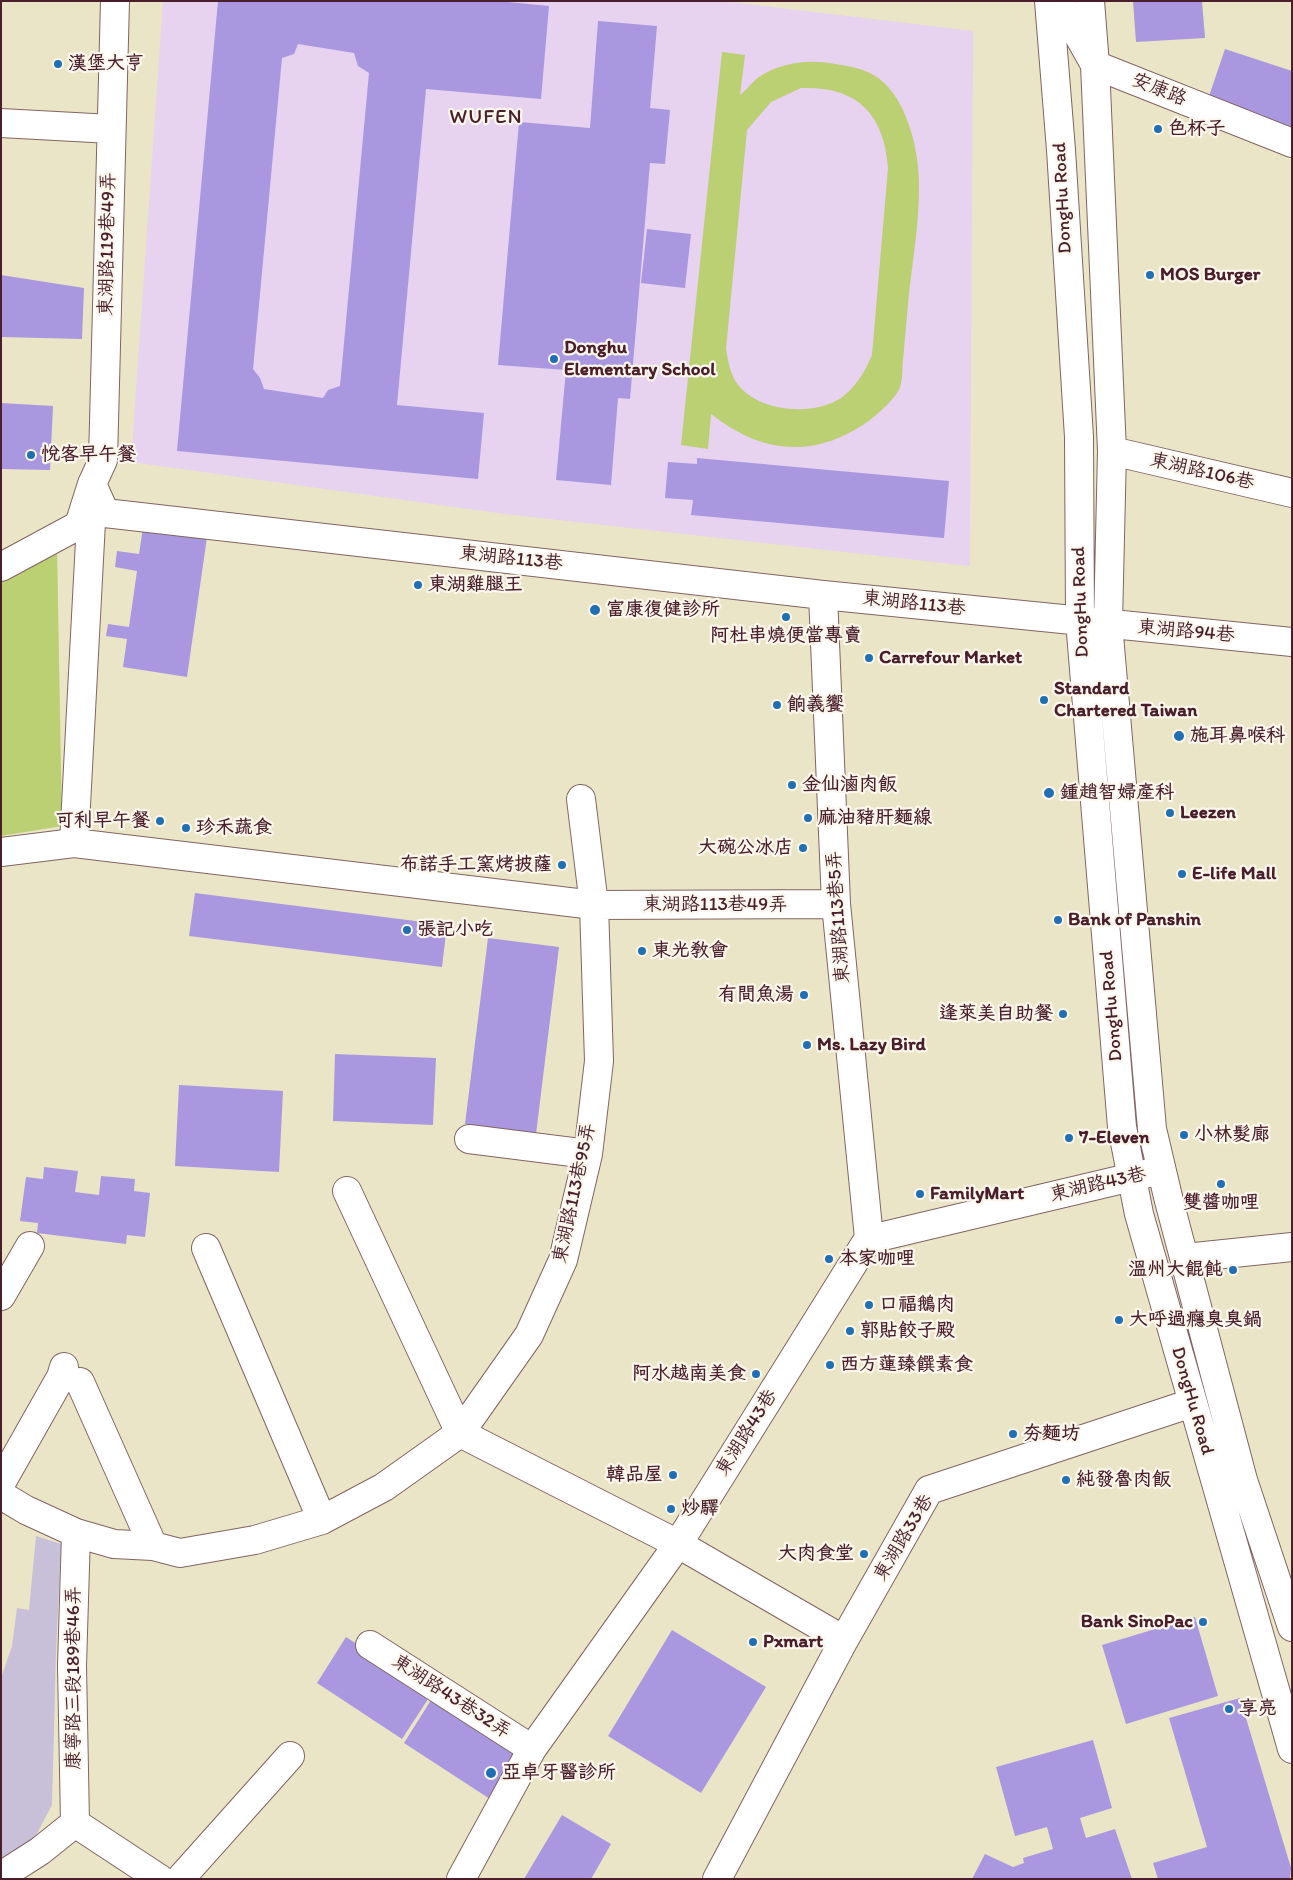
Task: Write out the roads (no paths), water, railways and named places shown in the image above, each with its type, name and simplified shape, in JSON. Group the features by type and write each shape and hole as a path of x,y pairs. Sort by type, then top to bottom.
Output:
{"street":[{"name":"東湖路119巷49弄","path":"92,484 103,460 115,1"},
{"name":"DongHu Road","path":"1049,1 1061,150 1079,437 1080,621 1122,1127 1139,1214 1292,1749"},
{"path":"1059,1 1095,65"},
{"name":"DongHu Road","path":"1090,1 1095,65 1112,451 1108,624 1152,1129 1244,1480 1292,1627"},
{"name":"安康路","path":"1095,65 1292,143"},
{"path":"1,123 111,129"},
{"name":"東湖路106巷","path":"1112,451 1292,493"},
{"path":"1,567 79,525 92,484"},
{"path":"74,843 92,484"},
{"name":"東湖路113巷","path":"92,484 105,514 1080,621"},
{"name":"東湖路113巷5弄","path":"823,594 836,904 874,1238"},
{"name":"東湖路94巷","path":"1080,621 1292,642"},
{"name":"東湖路113巷95弄","path":"1,1495 26,1510 76,1533 114,1544 153,1546 180,1553 255,1540 322,1520 384,1487 460,1433 533,1327 563,1260 588,1154 599,1061 594,905 581,799"},
{"name":"東湖路113巷49弄","path":"1,852 74,843 594,905 836,904"},
{"path":"469,1139 588,1154"},
{"name":"東湖路43巷","path":"461,1879 532,1749 678,1544 874,1238 1162,1170"},
{"path":"347,1190 460,1433 678,1544 844,1640"},
{"path":"1,1296 30,1246"},
{"path":"1185,1258 1292,1247"},
{"path":"206,1248 322,1520"},
{"path":"1,1483 61,1377 72,1374 153,1546"},
{"name":"東湖路33巷","path":"717,1879 844,1640 929,1490 1192,1403"},
{"name":"康寧路三段189巷46弄","path":"75,1824 72,1666 76,1533"},
{"name":"東湖路43巷32弄","path":"370,1646 532,1749"},
{"path":"180,1879 290,1756"},
{"path":"1,1876 40,1851 75,1824 160,1879"}],"place":[{"name":"漢堡大亨","path":"58,64"},
{"name":"色杯子","path":"1158,129"},
{"name":"MOS Burger","path":"1150,275"},
{"name":"Donghu Elementary School","path":"554,359"},
{"name":"悅客早午餐","path":"31,455"},
{"name":"東湖雞腿王","path":"418,585"},
{"name":"富康復健診所","path":"595,610"},
{"name":"阿杜串燒便當專賣","path":"786,617"},
{"name":"Carrefour Market","path":"869,658"},
{"name":"Standard Chartered Taiwan","path":"1044,700"},
{"name":"餉義饗","path":"777,705"},
{"name":"施耳鼻喉科","path":"1179,736"},
{"name":"金仙滷肉飯","path":"792,785"},
{"name":"鍾趙智婦產科","path":"1049,793"},
{"name":"Leezen","path":"1170,813"},
{"name":"麻油豬肝麵線","path":"808,818"},
{"name":"可利早午餐","path":"160,821"},
{"name":"珍禾蔬食","path":"186,828"},
{"name":"大碗公冰店","path":"803,848"},
{"name":"布諾手工窯烤披薩","path":"562,865"},
{"name":"E-life Mall","path":"1182,874"},
{"name":"Bank of Panshin","path":"1058,920"},
{"name":"張記小吃","path":"407,930"},
{"name":"東光教會","path":"642,951"},
{"name":"有間魚湯","path":"804,995"},
{"name":"逢萊美自助餐","path":"1063,1014"},
{"name":"Ms. Lazy Bird","path":"807,1045"},
{"name":"小林髮廊","path":"1184,1135"},
{"name":"7-Eleven","path":"1069,1138"},
{"name":"雙醬咖哩","path":"1221,1184"},
{"name":"FamilyMart","path":"920,1194"},
{"name":"本家咖哩","path":"829,1259"},
{"name":"溫州大餛飩","path":"1233,1270"},
{"name":"口福鵝肉","path":"869,1305"},
{"name":"大呼過癮臭臭鍋","path":"1119,1320"},
{"name":"郭貼餃子殿","path":"850,1331"},
{"name":"西方蓮臻饌素食","path":"830,1365"},
{"name":"阿水越南美食","path":"756,1374"},
{"name":"夯麵坊","path":"1013,1434"},
{"name":"韓品屋","path":"673,1475"},
{"name":"純發魯肉飯","path":"1066,1480"},
{"name":"炒驛","path":"671,1509"},
{"name":"大肉食堂","path":"864,1554"},
{"name":"Bank SinoPac","path":"1203,1622"},
{"name":"Pxmart","path":"753,1642"},
{"name":"享亮","path":"1229,1709"},
{"name":"亞卓牙醫診所","path":"491,1773"}],"district":[{"name":"WUFEN","path":"486,118"}]}
